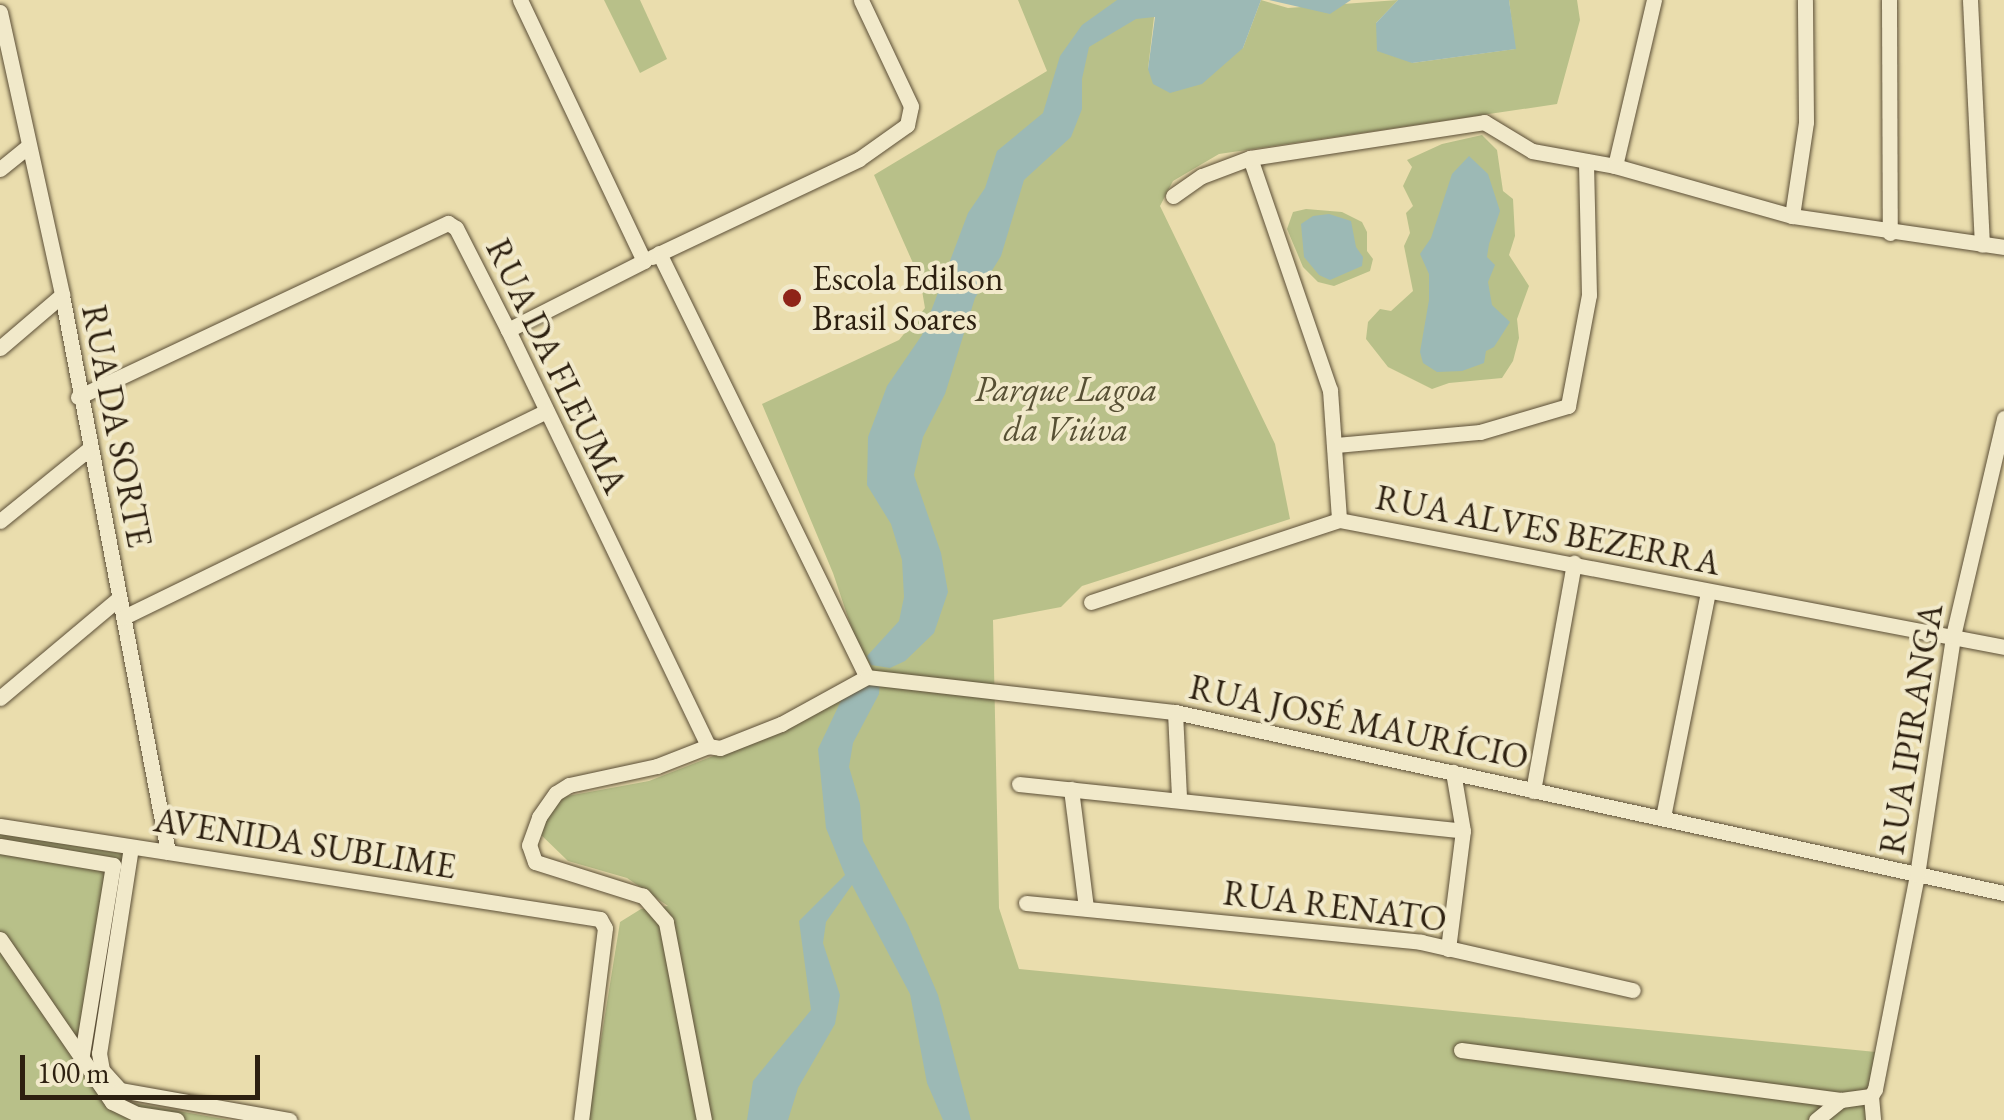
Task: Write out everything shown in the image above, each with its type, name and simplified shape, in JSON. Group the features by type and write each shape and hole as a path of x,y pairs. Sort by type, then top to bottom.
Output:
{"street":[{"path":"520,0 867,677 781,724 720,748 708,746 657,766 569,785 548,802 529,845 535,862 643,896 666,922 704,1120"},
{"path":"508,330 651,257 860,159 908,125 912,106 861,0"},
{"path":"1616,166 1654,0"},
{"path":"1792,216 1806,122 1804,0"},
{"path":"1888,0 1890,233"},
{"path":"1970,0 1982,245"},
{"name":"RUA DA SORTE","path":"0,12 62,296 78,397 168,852"},
{"path":"1173,196 1202,176 1250,158 1470,122 1496,126 1532,151 1616,166 1792,216 2004,247"},
{"path":"0,169 28,146"},
{"path":"1250,158 1330,390 1336,445 1335,510 1339,520"},
{"path":"1336,445 1480,432 1568,406 1589,295 1586,160"},
{"name":"RUA DA FLEUMA","path":"78,397 441,223 456,228 708,746"},
{"path":"0,348 62,296"},
{"path":"124,617 546,412"},
{"name":"RUA IPIRANGA","path":"1873,1120 1871,1096 1918,875 1953,636 2004,418"},
{"path":"0,521 90,448"},
{"name":"RUA ALVES BEZERRA","path":"1091,602 1339,520 2004,647"},
{"path":"1533,791 1574,563"},
{"path":"1663,817 1708,592"},
{"path":"0,698 119,598"},
{"name":"RUA JOSÉ MAURÍCIO","path":"867,677 1175,712 2004,894"},
{"path":"1175,712 1178,798"},
{"path":"1448,949 1463,831 1453,772"},
{"path":"1019,784 1463,831"},
{"path":"1071,789 1086,908"},
{"name":"AVENIDA SUBLIME","path":"0,826 600,919 605,928 581,1120"},
{"path":"0,846 112,865 82,1060"},
{"path":"132,847 99,1054 102,1070 120,1090 288,1120"},
{"name":"RUA RENATO","path":"1026,902 1421,942 1633,990"},
{"path":"0,939 112,1102 137,1114 177,1120"},
{"path":"1461,1050 1841,1100 1871,1096"},
{"path":"1816,1120 1841,1100"}],"green space":[{"path":"604,0 640,0 667,59 640,73"},
{"name":"Parque Lagoa da Viúva","path":"1018,0 1156,0 1148,69 1243,48 1261,0 1288,8 1398,0 1376,23 1412,63 1515,49 1509,0 1577,0 1580,20 1557,104 1219,154 1173,181 1160,206 1275,444 1290,519 1082,586 1061,607 993,620 999,908 1019,969 1876,1052 1878,1120 588,1120 620,922 641,909 668,906 627,878 568,861 535,829 562,797 649,781 775,732 867,674 833,573 762,404 899,340 925,308 920,279 874,175 1047,71"},
{"path":"1482,135 1497,150 1503,191 1513,199 1515,236 1509,255 1529,286 1517,319 1519,338 1513,361 1502,378 1449,383 1432,389 1388,367 1366,339 1368,322 1380,309 1391,311 1413,291 1404,246 1410,233 1406,213 1413,206 1403,186 1412,167 1407,160 1442,144"},
{"path":"1293,212 1342,212 1362,222 1367,232 1367,251 1373,259 1370,271 1334,286 1318,282 1303,267 1287,229"},
{"path":"0,833 124,854 91,1058 122,1101 229,1120 0,1120"}],"water":[{"path":"1117,0 1261,0 1243,48 1202,84 1170,93 1153,84 1148,69 1155,17 1136,19 1089,47 1082,79 1082,109 1071,137 1024,180 1001,256 975,298 945,394 923,437 914,475 941,553 948,592 934,633 905,661 890,668 871,665 867,656 899,621 904,597 902,560 891,524 867,485 868,437 887,386 922,335 968,213 985,188 997,151 1043,113 1060,56 1082,25"},
{"path":"1269,0 1351,0 1330,14"},
{"path":"1398,0 1509,0 1516,49 1412,63 1377,51 1376,23"},
{"path":"1469,156 1488,174 1500,211 1489,244 1487,257 1495,265 1488,282 1492,305 1510,322 1494,347 1486,351 1484,363 1462,371 1437,372 1423,363 1420,352 1429,274 1420,254 1431,238 1452,174"},
{"path":"1329,214 1351,221 1356,247 1363,257 1362,266 1330,280 1319,275 1304,257 1301,224 1313,216"},
{"path":"880,680 879,694 853,743 849,767 860,804 863,841 908,925 938,995 971,1120 943,1120 927,1083 910,994 852,885 826,922 823,943 840,995 835,1024 798,1088 788,1120 747,1120 753,1081 811,1010 799,921 845,875 826,828 818,749 847,688"}],"place":[{"name":"Escola Edilson Brasil Soares","path":"792,298"}]}
